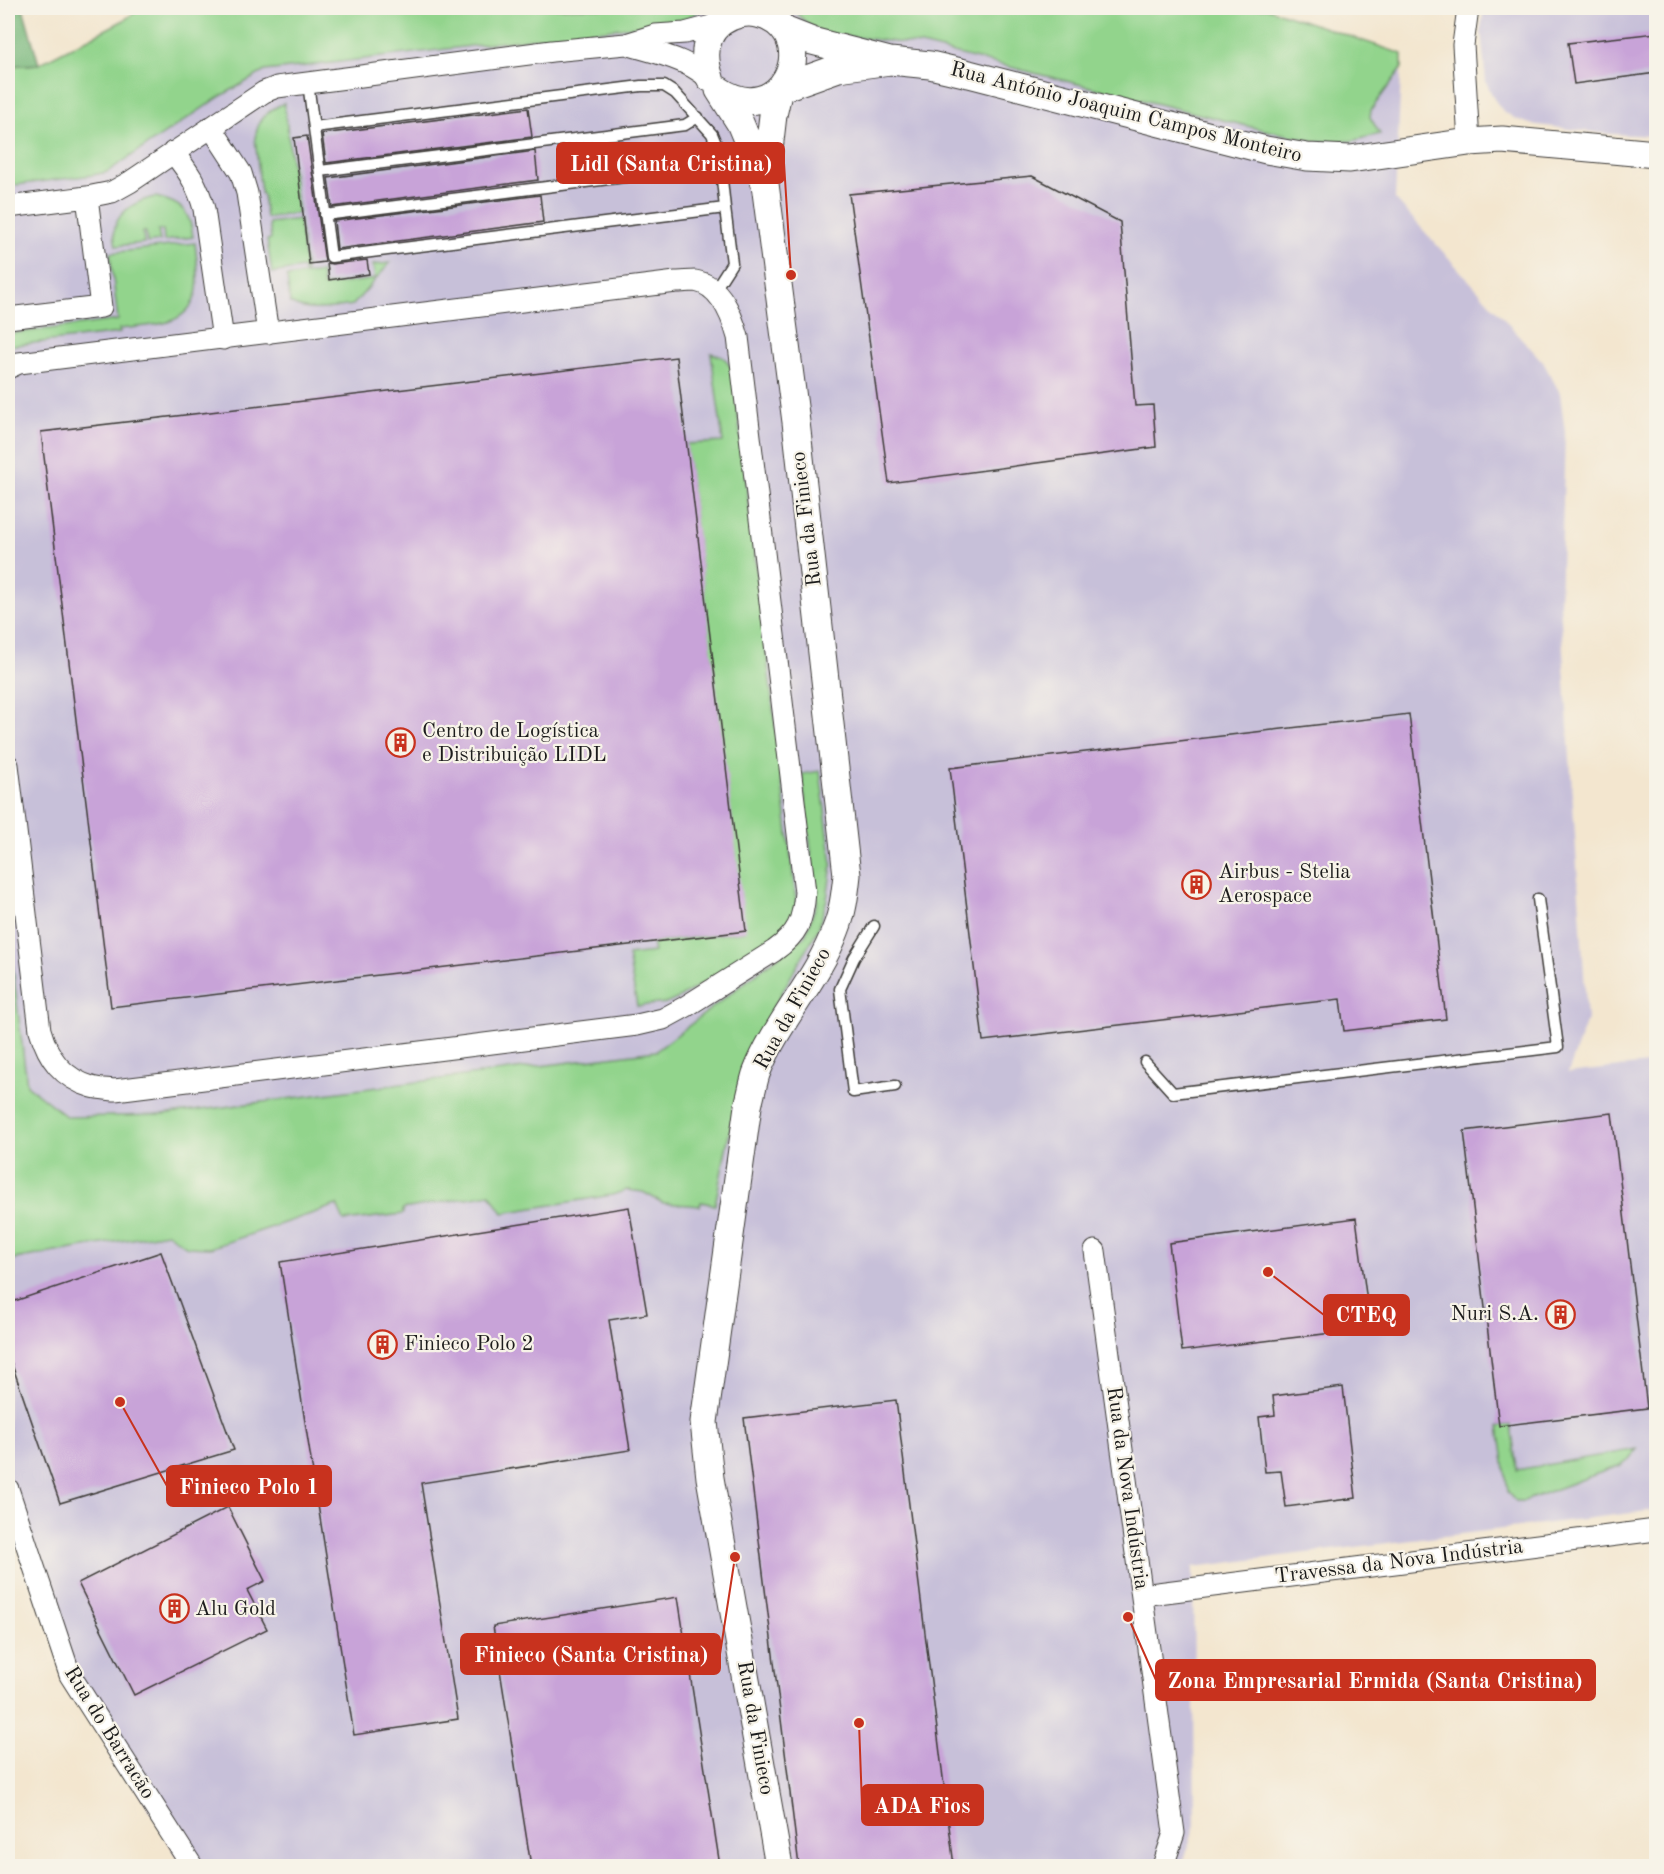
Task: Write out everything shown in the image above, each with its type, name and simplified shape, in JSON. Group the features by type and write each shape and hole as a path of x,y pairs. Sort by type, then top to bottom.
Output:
{"street":[{"path":"1468,8 1463,45 1469,142"},
{"path":"765,184 740,123 714,84 705,64 705,50 710,35 719,24 731,16 745,13 760,14 773,20 784,30 812,41 890,61"},
{"path":"8,207 112,192 264,92 277,87 552,51 626,44 654,35 685,33 719,24"},
{"path":"765,184 772,115 779,89 791,71 793,57 784,30"},
{"path":"626,44 663,54 685,63 730,97 749,101 768,97 779,89 838,68 890,61"},
{"name":"Rua António Joaquim Campos Monteiro","path":"890,61 930,65 969,74 1306,158 1350,159 1469,142 1502,140 1656,154"},
{"path":"211,127 241,173 247,193 268,333"},
{"path":"173,152 192,176 200,192 223,339"},
{"name":"Rua da Finieco","path":"765,184 795,411 847,875 837,929 756,1074 748,1106 704,1422 710,1478 778,1866"},
{"path":"8,318 101,307 87,197"},
{"path":"8,368 19,363 676,282 696,281 714,291 724,302 733,318 738,337 805,892 804,909 799,926 788,941 663,1019 637,1025 115,1090 92,1087 71,1077 57,1065 46,1049 40,1030 8,765"},
{"name":"Rua da Nova Indústria","path":"1095,1251 1174,1833 1163,1866"},
{"name":"Rua do Barracão","path":"8,1489 69,1675 192,1866"},
{"name":"Travessa da Nova Indústria","path":"1142,1595 1656,1530"}],"lane":[{"path":"308,83 331,257 724,208"},
{"path":"314,127 653,85 664,86 675,93 698,117 712,134 718,151 732,263 714,291"},
{"path":"320,171 685,125 698,117"},
{"path":"325,215 720,165"},
{"path":"1145,1062 1173,1094 1558,1047 1538,899"},
{"path":"874,926 854,958 840,989 854,1092 895,1086"}],"shaded area":[{"path":"141,8 1266,8 1402,54 1395,199 1543,362 1560,393 1565,433 1560,604 1587,1020 1568,1073 1656,1063 1656,1510 1193,1567 1195,1825 1182,1866 183,1866 70,1675 8,1489 8,66 39,64 124,20"},
{"path":"1484,8 1656,8 1656,136 1610,134 1530,124 1503,111 1486,82 1481,29"}],"green space":[{"path":"8,8 23,8 39,64 8,66"},
{"path":"141,8 704,8 679,21 265,71 221,96 107,172 8,186 8,66 39,64 124,20"},
{"path":"791,8 1267,8 1402,54 1402,68 1371,110 1370,117 1380,134 1351,141 1315,141 921,45 829,34 811,27"},
{"path":"284,103 298,213 266,218 255,138 264,116"},
{"path":"156,197 178,205 187,214 193,237 164,241 163,230 158,230 160,241 147,243 146,232 143,232 144,243 116,246 114,230 121,215 137,203"},
{"path":"299,219 306,271 304,272 303,268 272,273 267,240 271,239 269,223"},
{"path":"195,243 197,288 190,307 182,315 166,323 119,329 120,333 8,346 8,334 118,320 110,253"},
{"path":"390,263 353,305 313,309 290,303 287,277 321,272 323,286 375,279 373,265"},
{"path":"711,353 725,359 733,373 797,908 784,934 679,998 668,1003 637,1006 628,955 654,952 652,943 745,931 686,444 723,442"},
{"path":"820,771 832,864 827,899 818,929 773,1008 740,1079 715,1205 701,1202 700,1206 663,1203 643,1192 627,1190 612,1195 503,1213 490,1194 403,1209 403,1214 344,1221 337,1205 210,1248 187,1247 167,1233 8,1260 8,929 27,1085 67,1117 162,1115 656,1051 805,936 817,902 802,774"},
{"path":"1511,1425 1517,1470 1637,1449 1621,1465 1524,1501 1516,1501 1508,1492 1499,1426"}],"building":[{"path":"1656,33 1656,73 1574,84 1568,43"},
{"path":"528,108 532,137 326,163 322,134"},
{"path":"307,136 325,262 309,264 294,138"},
{"path":"535,151 538,180 332,207 328,178"},
{"path":"1032,176 1120,222 1135,406 1153,405 1156,447 889,483 849,194"},
{"path":"540,195 543,222 337,249 334,221"},
{"path":"367,260 369,274 329,280 327,263"},
{"name":"Centro de Logística e Distribuição LIDL","path":"676,357 746,931 111,1007 41,432"},
{"name":"Airbus - Stelia Aerospace","path":"1409,714 1446,1019 1344,1031 1340,999 983,1041 950,768"},
{"name":"Nuri S.A.","path":"1612,1113 1647,1408 1499,1426 1464,1131"},
{"path":"629,1207 647,1314 609,1320 630,1450 421,1483 458,1719 354,1735 280,1262"},
{"path":"1356,1218 1367,1302 1329,1308 1332,1333 1182,1351 1169,1243"},
{"path":"161,1252 234,1450 60,1503 8,1353 8,1298 15,1301"},
{"path":"1343,1387 1356,1498 1286,1507 1281,1471 1265,1472 1259,1417 1275,1415 1273,1396"},
{"path":"896,1400 954,1866 799,1866 744,1418"},
{"name":"Alu Gold","path":"228,1507 265,1581 247,1590 267,1629 134,1695 78,1583"},
{"path":"678,1597 720,1866 531,1866 493,1626"}],"place":[{"name":"Lidl (Santa Cristina)","path":"791,275"},
{"name":"Centro de Logística e Distribuição LIDL","path":"401,743"},
{"name":"Airbus - Stelia Aerospace","path":"1197,884"},
{"name":"CTEQ","path":"1268,1272"},
{"name":"Nuri S.A.","path":"1560,1314"},
{"name":"Finieco Polo 2","path":"383,1344"},
{"name":"Finieco Polo 1","path":"120,1402"},
{"name":"Finieco (Santa Cristina)","path":"735,1557"},
{"name":"Alu Gold","path":"174,1609"},
{"name":"Zona Empresarial Ermida (Santa Cristina)","path":"1128,1617"},
{"name":"ADA Fios","path":"859,1723"}]}
